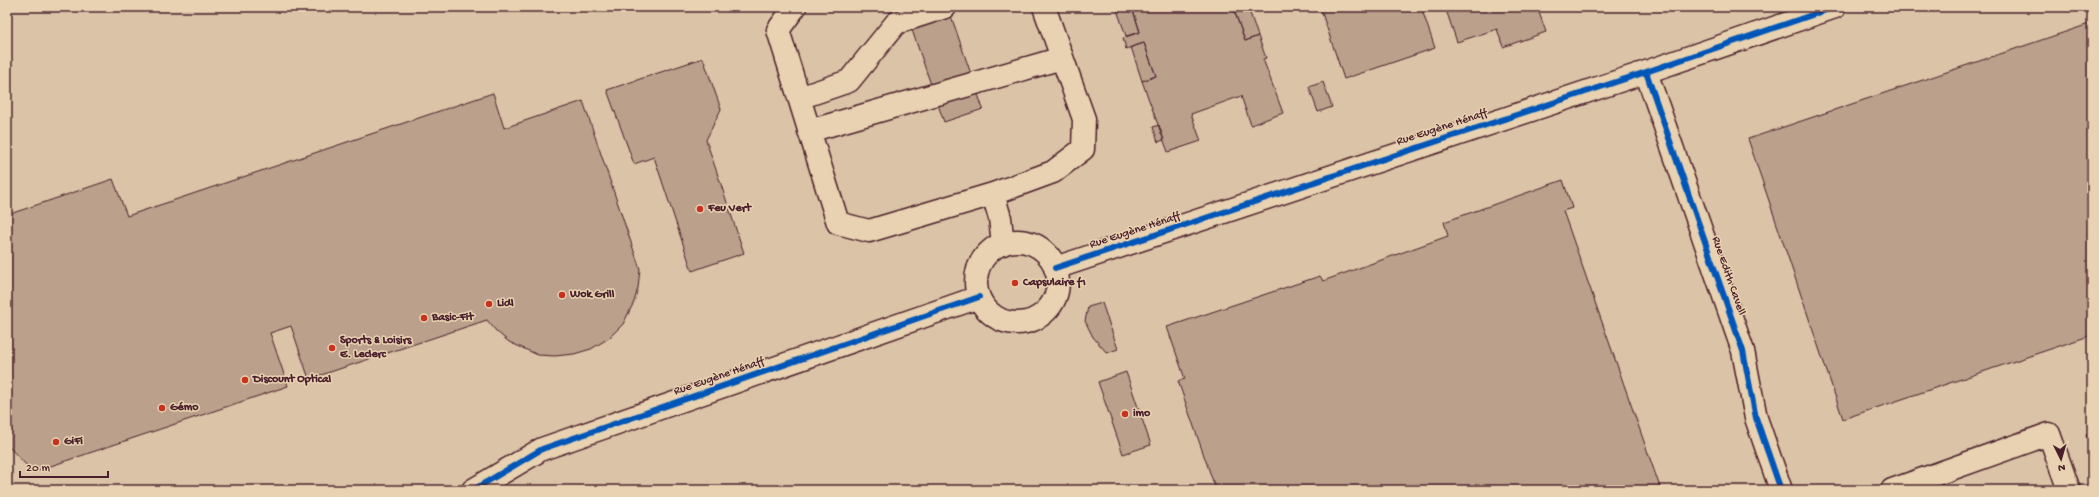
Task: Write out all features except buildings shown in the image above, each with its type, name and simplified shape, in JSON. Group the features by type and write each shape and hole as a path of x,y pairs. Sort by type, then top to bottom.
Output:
{"street":[{"path":"795,7 778,30 838,223 869,231 993,194 1053,172 1083,149 1084,119 1044,7"},
{"path":"799,98 849,81 896,23 945,7"},
{"name":"Rue Eugène Hénaff","path":"1055,268 1646,72 1835,7"},
{"path":"809,131 1062,58"},
{"name":"Rue Edith Cavell","path":"1646,72 1743,351 1756,418 1780,490"},
{"path":"993,194 1000,218 1003,244"},
{"path":"1014,241 1034,245 1050,259 1055,268 1058,281 1056,294 1051,305 1042,314 1031,321 1018,323 1006,322 994,317 985,308 978,297 976,285 977,271 983,260 992,250 1003,244 1014,241"},
{"name":"Rue Eugène Hénaff","path":"472,490 542,449 978,297"},
{"path":"1892,490 2049,434 2069,490"}],"shaded area":[{"path":"7,7 2092,7 2092,490 7,490"}],"cycle path":[{"path":"1055,268 1646,72 1835,7"},
{"path":"1646,72 1743,351 1756,418 1781,490"},
{"path":"473,490 542,449 979,297"}],"place":[{"name":"Feu Vert","path":"700,209"},
{"name":"Capsulaire f1","path":"1015,283"},
{"name":"Wok Grill","path":"562,295"},
{"name":"Lidl","path":"489,304"},
{"name":"Basic-Fit","path":"424,318"},
{"name":"Sports & Loisirs E. Leclerc","path":"332,348"},
{"name":"Discount Optical","path":"245,380"},
{"name":"Gémo","path":"162,408"},
{"name":"imo","path":"1125,414"},
{"name":"GiFi","path":"56,442"}]}
